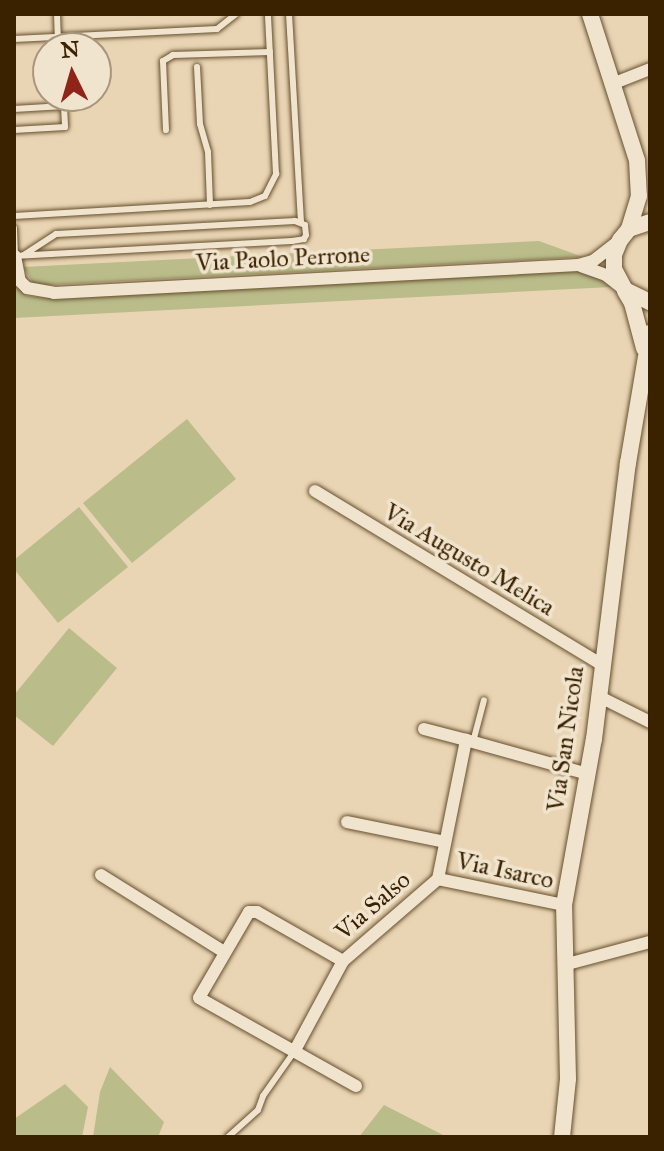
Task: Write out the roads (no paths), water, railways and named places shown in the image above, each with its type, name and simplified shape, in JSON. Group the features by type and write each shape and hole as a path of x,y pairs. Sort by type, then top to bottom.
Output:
{"street":[{"name":"Via San Nicola","path":"590,14 637,160 650,184"},
{"path":"612,84 650,69"},
{"name":"Via San Nicola","path":"637,160 639,196 614,255 614,269 632,303 645,350"},
{"path":"624,235 650,222"},
{"name":"Via Paolo Perrone","path":"18,256 20,281 27,288 54,293 578,265 593,261 624,235"},
{"name":"Via Paolo Perrone","path":"578,265 606,275 625,290"},
{"path":"625,290 650,302"},
{"name":"Via San Nicola","path":"562,1137 568,1079 564,905 588,774 645,350 650,333"},
{"name":"Via Augusto Melica","path":"315,491 602,665"},
{"path":"598,696 650,722"},
{"path":"424,729 588,774"},
{"path":"438,879 470,741"},
{"path":"347,822 445,842"},
{"path":"101,875 224,952"},
{"name":"Via Isarco","path":"438,879 564,905"},
{"name":"Via Salso","path":"294,1052 343,961 438,879"},
{"path":"343,961 257,912 249,912 199,998 356,1086"},
{"path":"564,965 581,963 650,942"}],"lane":[{"path":"112,34 217,29 236,14"},
{"path":"14,216 250,202 265,196 276,174 268,14"},
{"path":"18,256 292,241 306,235 301,222 289,14"},
{"path":"166,130 163,61 173,55 270,52"},
{"path":"197,67 200,124 208,152 210,205"},
{"path":"14,109 64,106 65,127 14,130"},
{"path":"18,256 39,248 49,236 56,234 301,222"},
{"path":"14,228 18,256"},
{"path":"470,741 484,700"},
{"path":"228,1137 258,1110 263,1096 294,1052"}]}
